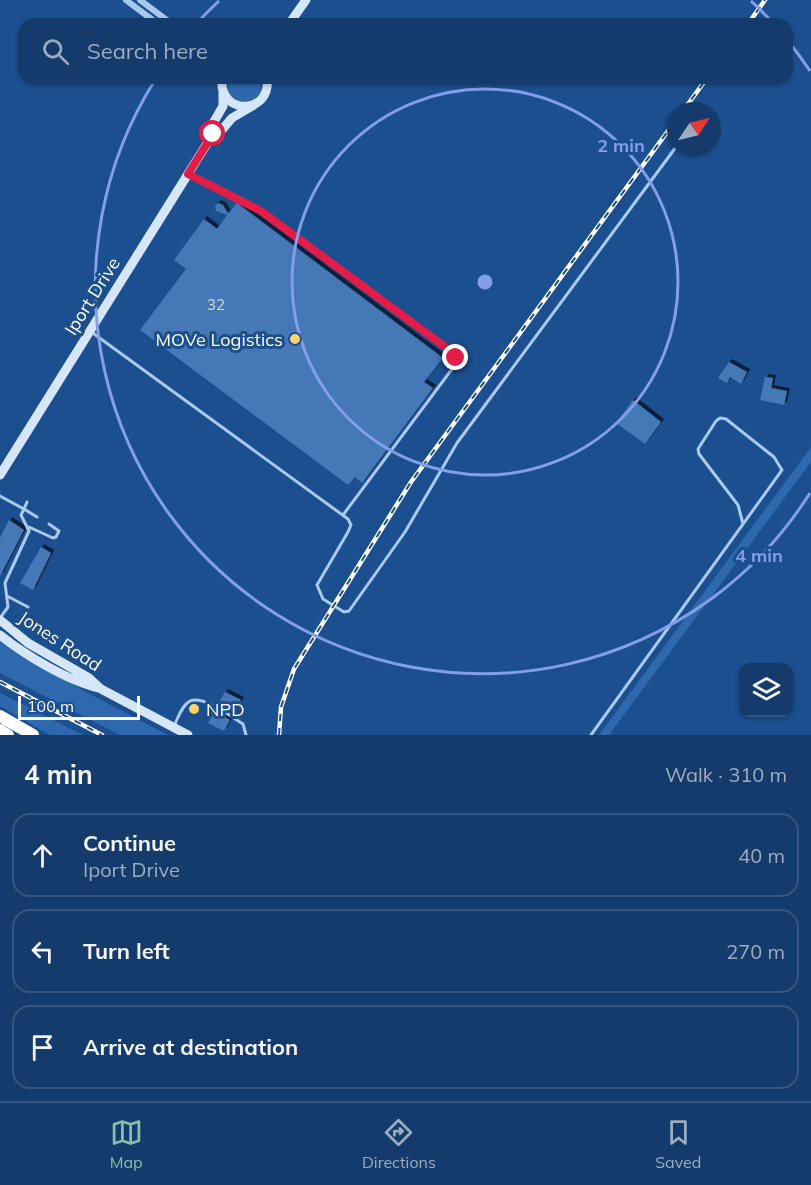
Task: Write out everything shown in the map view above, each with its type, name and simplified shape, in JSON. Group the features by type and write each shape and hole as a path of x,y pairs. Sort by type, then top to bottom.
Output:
{"highway":[{"path":"0,716 33,735"},
{"path":"0,730 9,735"}],"street":[{"path":"126,0 150,18"},
{"path":"140,0 164,18"},
{"path":"293,18 306,0"},
{"name":"Iport Drive","path":"213,134 211,127 223,106 221,84"},
{"path":"222,84 230,101 244,106 254,105 260,101 266,92 267,84"},
{"name":"Iport Drive","path":"0,475 213,134 220,132 232,118 254,105"},
{"name":"Jones Road","path":"0,619 28,643 89,678 101,689"},
{"name":"Jones Road","path":"0,635 35,659 86,685 101,689 188,735"}],"lane":[{"path":"90,331 348,519 351,525 316,585 323,599 344,612 354,607 392,551 464,434 669,156"},
{"path":"188,174 261,211 452,352 456,358 455,365 343,515"},
{"path":"591,735 782,470 774,456 726,419 720,418 699,445 699,454 738,505 743,524"},
{"path":"0,495 37,517"},
{"path":"0,619 8,607 5,583 28,536 27,526 21,515 27,502"},
{"path":"27,526 53,538 59,531 50,524"},
{"path":"7,596 28,607"},
{"path":"173,727 184,706 198,699 243,724 246,735"}],"shaded area":[{"path":"228,84 261,84 258,96 245,102 236,99 228,91"},
{"path":"811,447 811,462 609,735 599,735"},
{"path":"0,641 88,693 168,735 120,735 0,673"},
{"path":"0,693 84,735 50,735 0,706"}],"building":[{"name":"MOVe Logistics","path":"218,203 223,205 228,214 237,203 443,358 424,382 433,388 362,483 355,477 348,485 140,330 186,269 174,260 204,219 217,229 227,215 216,211 215,206"},
{"path":"729,362 747,372 741,384 730,377 727,383 718,378"},
{"path":"765,377 773,378 771,388 787,391 784,405 760,400"},
{"path":"633,400 661,422 645,444 616,423"},
{"path":"9,520 24,530 0,576 0,538"},
{"path":"41,547 51,553 33,590 20,583"},
{"path":"225,692 241,700 234,713 218,704"},
{"path":"215,711 230,720 224,731 208,723"}],"railway":[{"path":"752,18 765,0"},
{"path":"690,102 703,84"},
{"path":"279,735 281,707 294,669 411,482 667,132"},
{"path":"0,682 102,735"}],"place":[{"name":"MOVe Logistics","path":"295,339"},
{"name":"NPD","path":"194,709"}],"route":[{"path":"213,134 188,174 261,211 452,352 456,358"}]}
